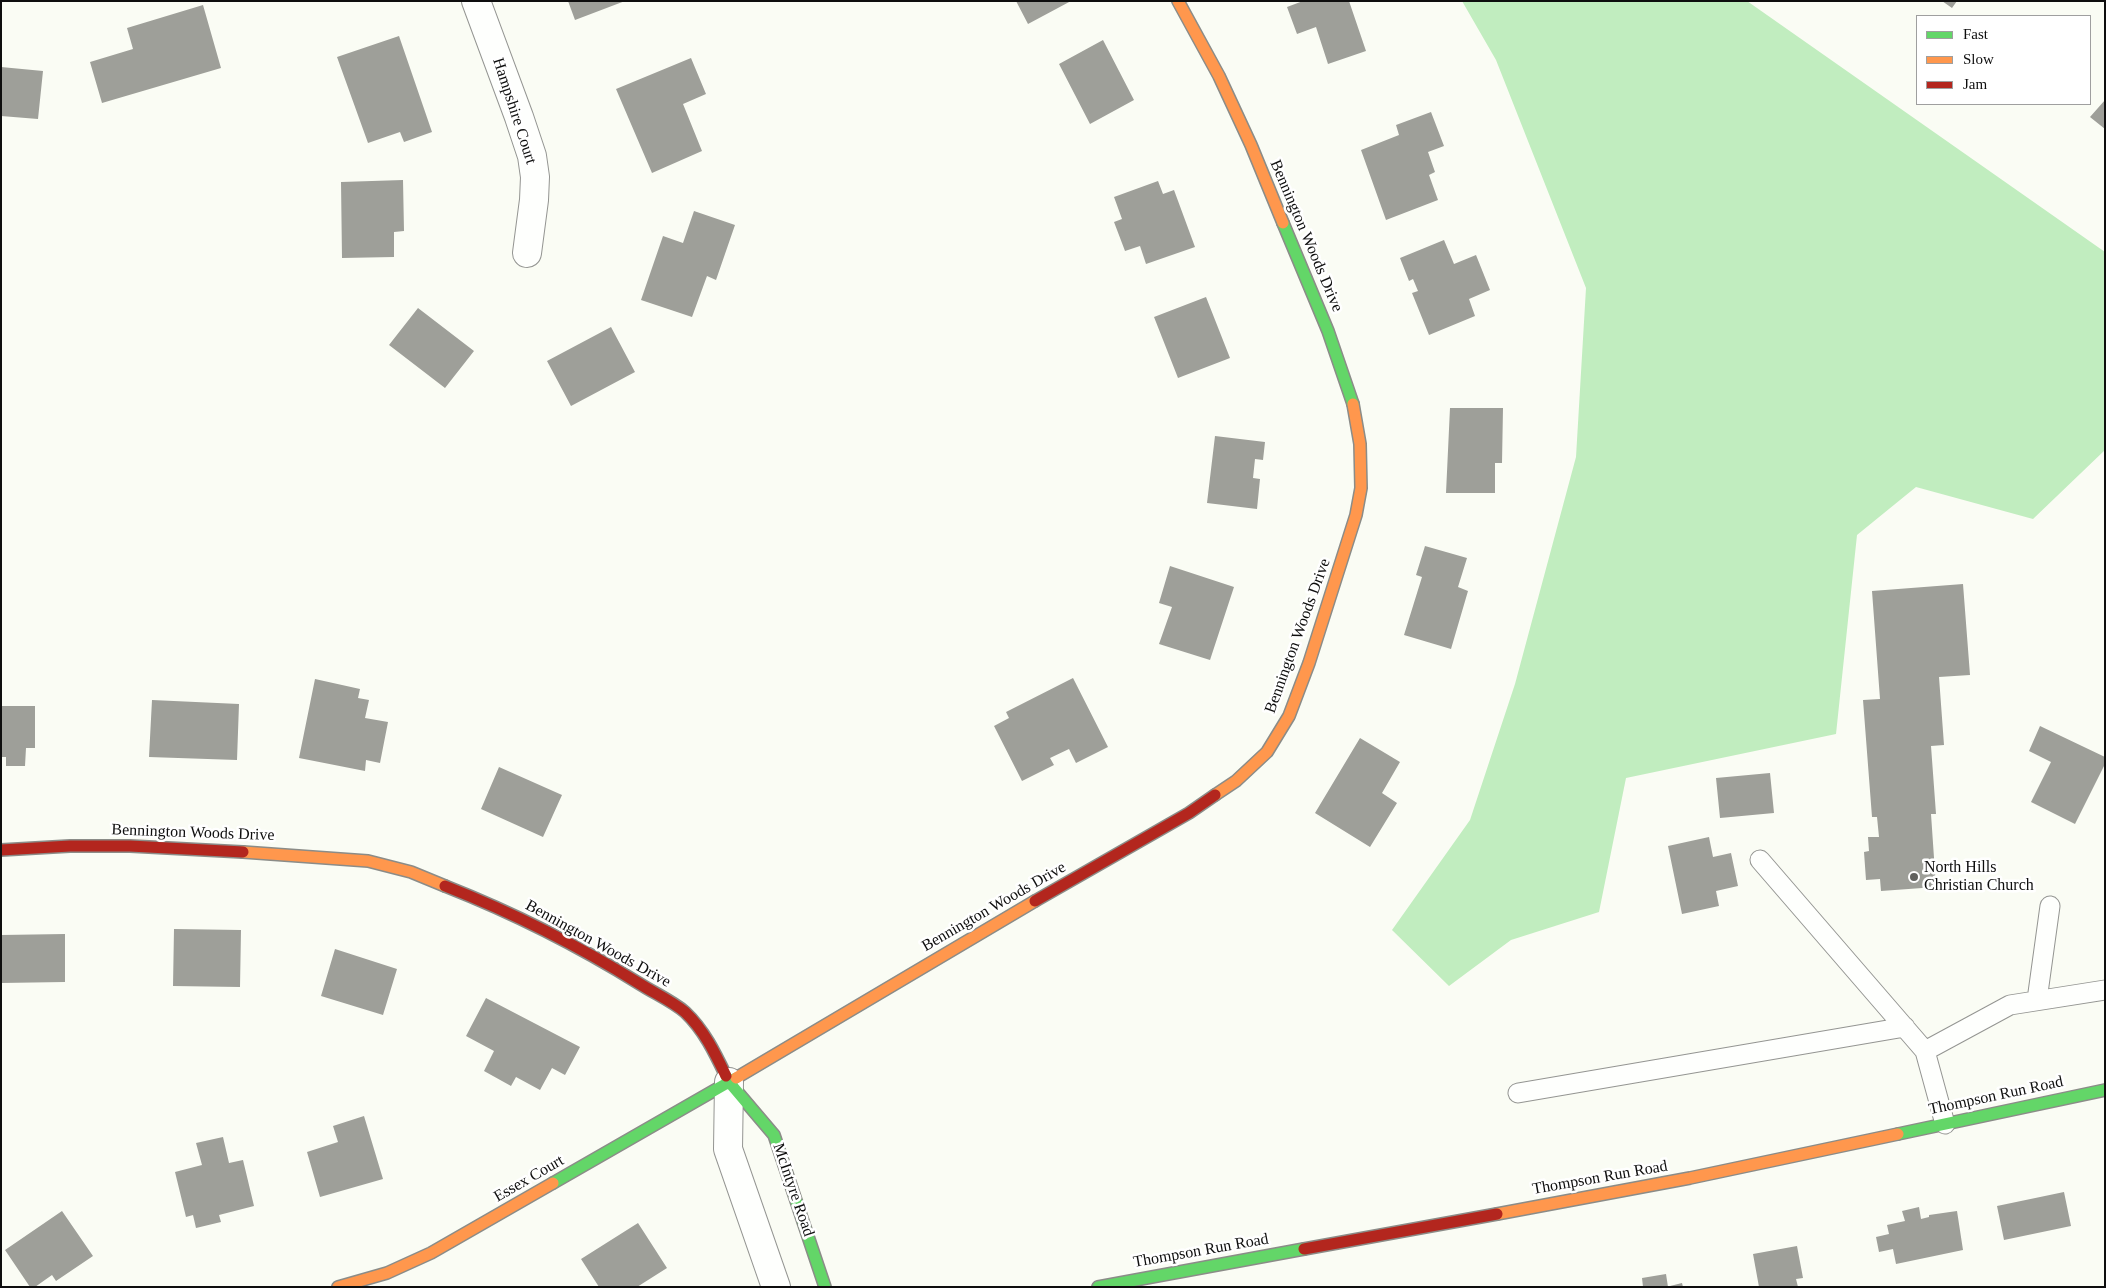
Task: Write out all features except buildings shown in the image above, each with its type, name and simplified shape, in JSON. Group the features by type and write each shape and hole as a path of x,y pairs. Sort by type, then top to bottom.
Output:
{"street":[{"name":"Hampshire Court","path":"476,1 532,156 535,177 534,200 527,253"},
{"name":"Bennington Woods Drive","path":"1,850 80,846 195,848 368,861 411,872 474,897 547,932 603,961 684,1011 698,1026 712,1047 729,1082 1217,795 1236,781 1267,752 1289,716 1315,645 1356,515 1361,488 1362,465 1352,398 1328,331 1254,154 1219,76 1178,1"},
{"name":"Essex Court","path":"338,1287 387,1273 410,1264 500,1215 729,1082"},
{"path":"729,1082 728,1149 776,1287"},
{"name":"McIntyre Road","path":"729,1082 774,1135 825,1287"},
{"name":"Thompson Run Road","path":"1098,1287 1690,1178 2105,1090"}],"lane":[{"path":"1760,860 1925,1051 1945,1124"},
{"path":"2037,1000 2050,906"},
{"path":"1925,1051 2010,1004 2105,990"},
{"path":"1518,1093 1905,1027"}],"green space":[{"path":"1462,1 1747,1 2105,252 2105,450 2033,519 1916,487 1857,535 1836,734 1626,778 1599,912 1511,940 1449,986 1392,930 1470,820 1515,684 1576,457 1586,288 1496,60"}],"traffic: fast":[{"path":"1283,223 1328,331 1353,404"},
{"path":"726,1076 774,1135 825,1287"},
{"path":"553,1183 736,1078"},
{"path":"1898,1134 2105,1090"},
{"path":"1098,1287 1304,1249"}],"traffic: slow":[{"path":"1178,1 1219,76 1251,145 1283,223"},
{"path":"1215,795 1236,781 1267,752 1289,716 1309,663 1356,515 1361,488 1360,444 1353,404"},
{"path":"243,852 368,861 411,872 445,886"},
{"path":"736,1078 1035,901"},
{"path":"1497,1214 1690,1178 1898,1134"},
{"path":"338,1287 387,1273 431,1253 553,1183"}],"traffic: jam":[{"path":"1035,901 1189,813 1215,795"},
{"path":"1,850 70,846 130,846 243,852"},
{"path":"445,886 544,930 593,956 674,1004 685,1012 698,1026 726,1076"},
{"path":"1304,1249 1497,1214"}],"place":[{"name":"North Hills Christian Church","path":"1914,877"}]}
